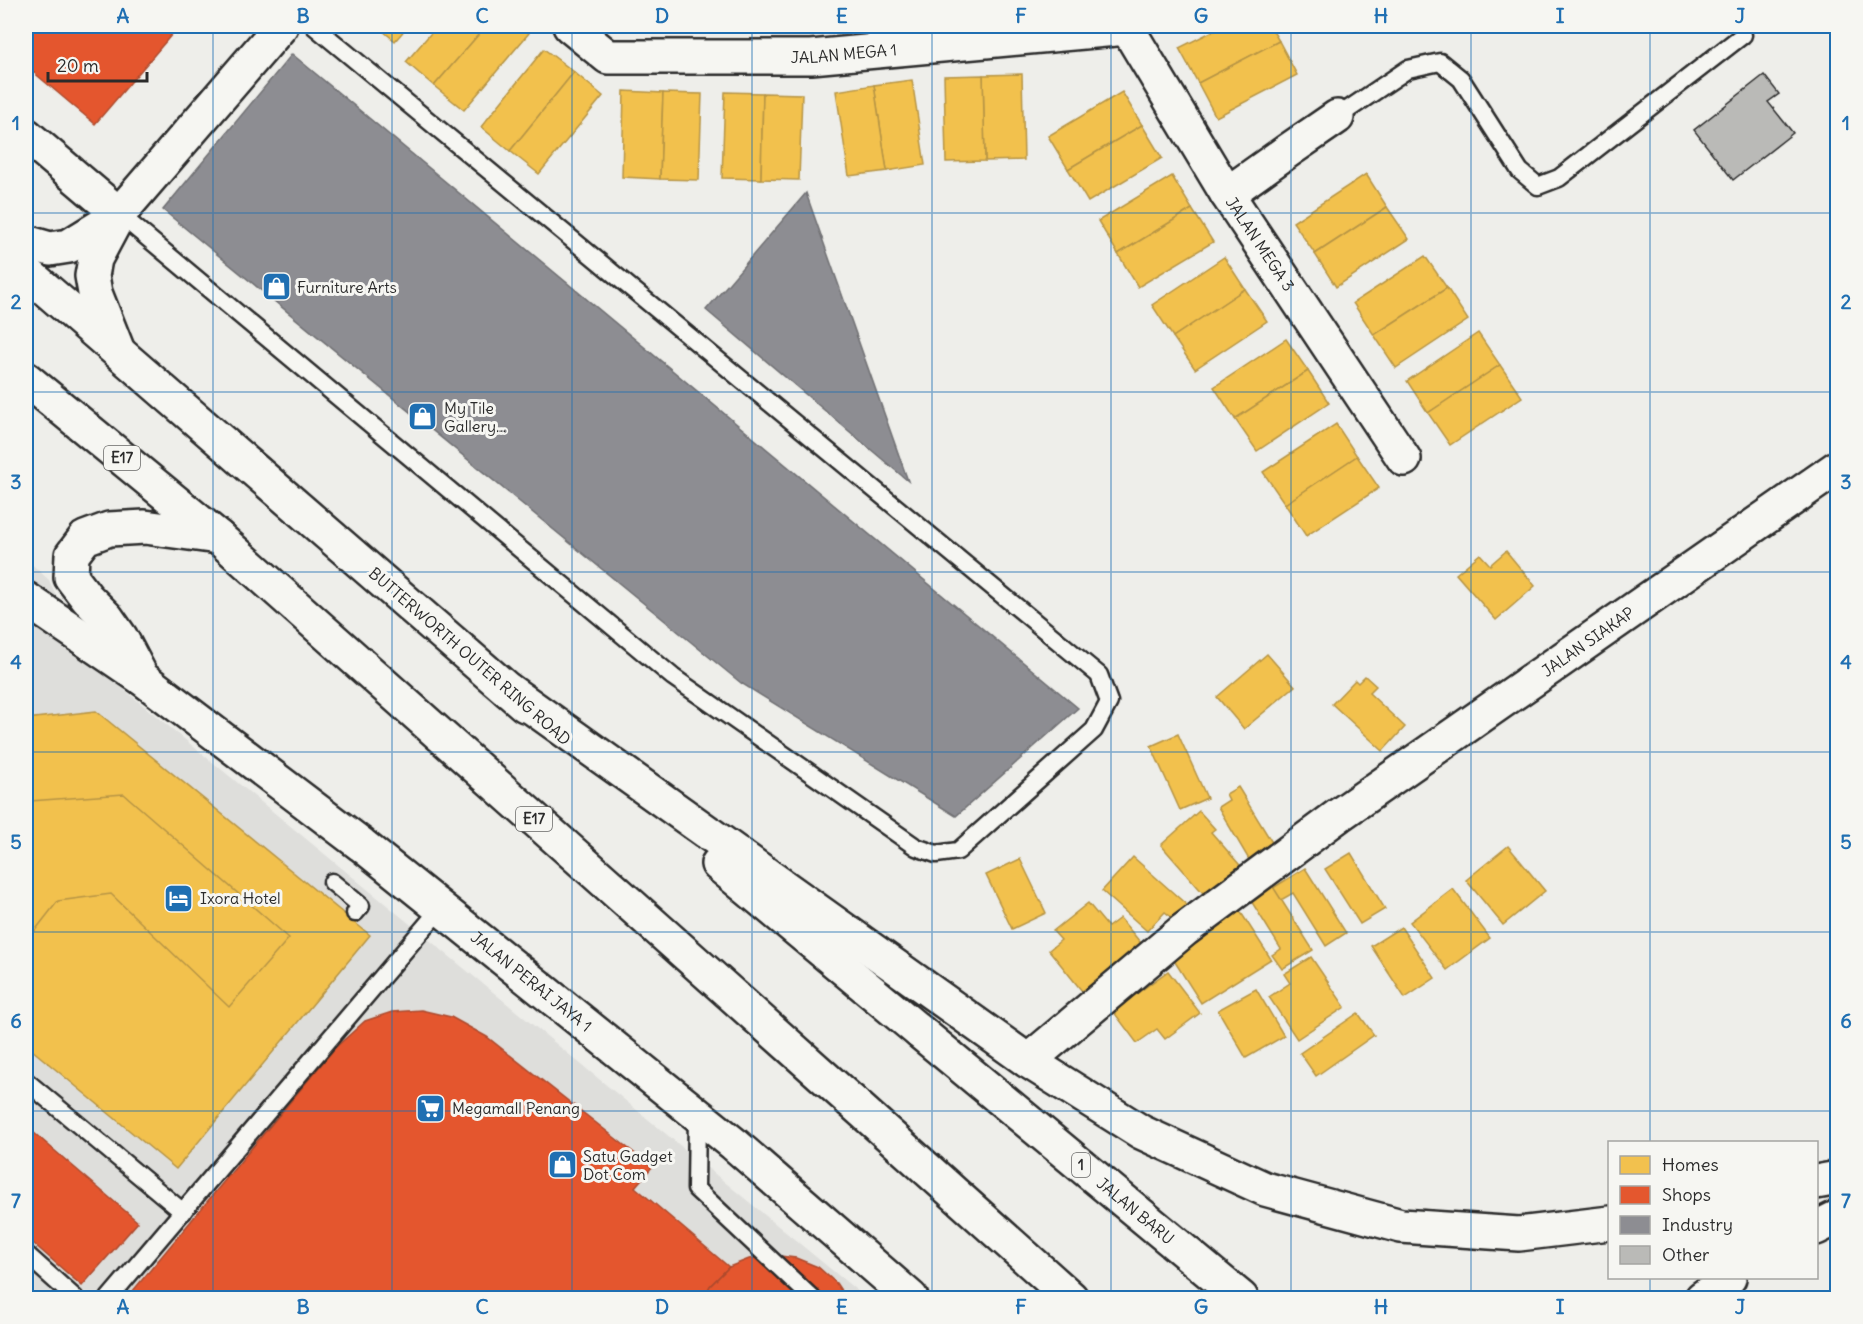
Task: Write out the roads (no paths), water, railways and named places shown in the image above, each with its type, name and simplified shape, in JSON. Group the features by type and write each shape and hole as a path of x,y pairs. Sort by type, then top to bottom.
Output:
{"main road":[{"path":"118,351 95,293 92,276 95,259 119,214 281,26"},
{"name":"JALAN MEGA 1","path":"570,26 608,57 811,57 1126,27"},
{"name":"JALAN MEGA 3","path":"1126,27 1227,194 1404,459"},
{"path":"1227,194 1337,117"},
{"path":"26,135 119,214"},
{"path":"26,242 50,249 69,246 119,214"},
{"name":"BUTTERWORTH OUTER RING ROAD","path":"26,272 508,690 920,1032"},
{"name":"E17","path":"26,379 218,537 1071,1299"},
{"name":"JALAN SIAKAP","path":"1028,1061 1184,930 1340,815 1838,467"},
{"path":"142,678 121,638 107,618 87,598 71,577 72,555 85,538 109,529 145,527 218,537"},
{"name":"JALAN PERAI JAYA 1","path":"26,599 142,678 362,845 734,1144 911,1299"},
{"path":"508,690 1028,1061 1141,1132 1265,1189 1401,1226 1519,1234 1608,1223"},
{"name":"JALAN BARU","path":"920,1032 1241,1299"},
{"path":"1818,1182 1838,1178"},
{"path":"1818,1227 1838,1217"},
{"path":"1701,1299 1728,1279"}],"lane":[{"path":"119,214 672,677 916,847 936,854 958,851 1094,730 1109,702 1100,675 314,26"},
{"path":"1337,117 1408,69 1440,62 1461,79 1520,171 1538,186 1558,178 1743,34"},
{"path":"332,882 361,906 355,913"},
{"path":"109,1299 440,909"},
{"path":"26,1081 183,1212"},
{"path":"697,1114 696,1189 812,1299"},
{"path":"26,1254 75,1299"}],"place":[{"name":"Furniture Arts","path":"276,287"},
{"name":"My Tile Gallery...","path":"423,417"},
{"name":"Ixora Hotel","path":"179,898"},
{"name":"Megamall Penang","path":"431,1108"},
{"name":"Satu Gadget Dot Com","path":"562,1165"}]}
